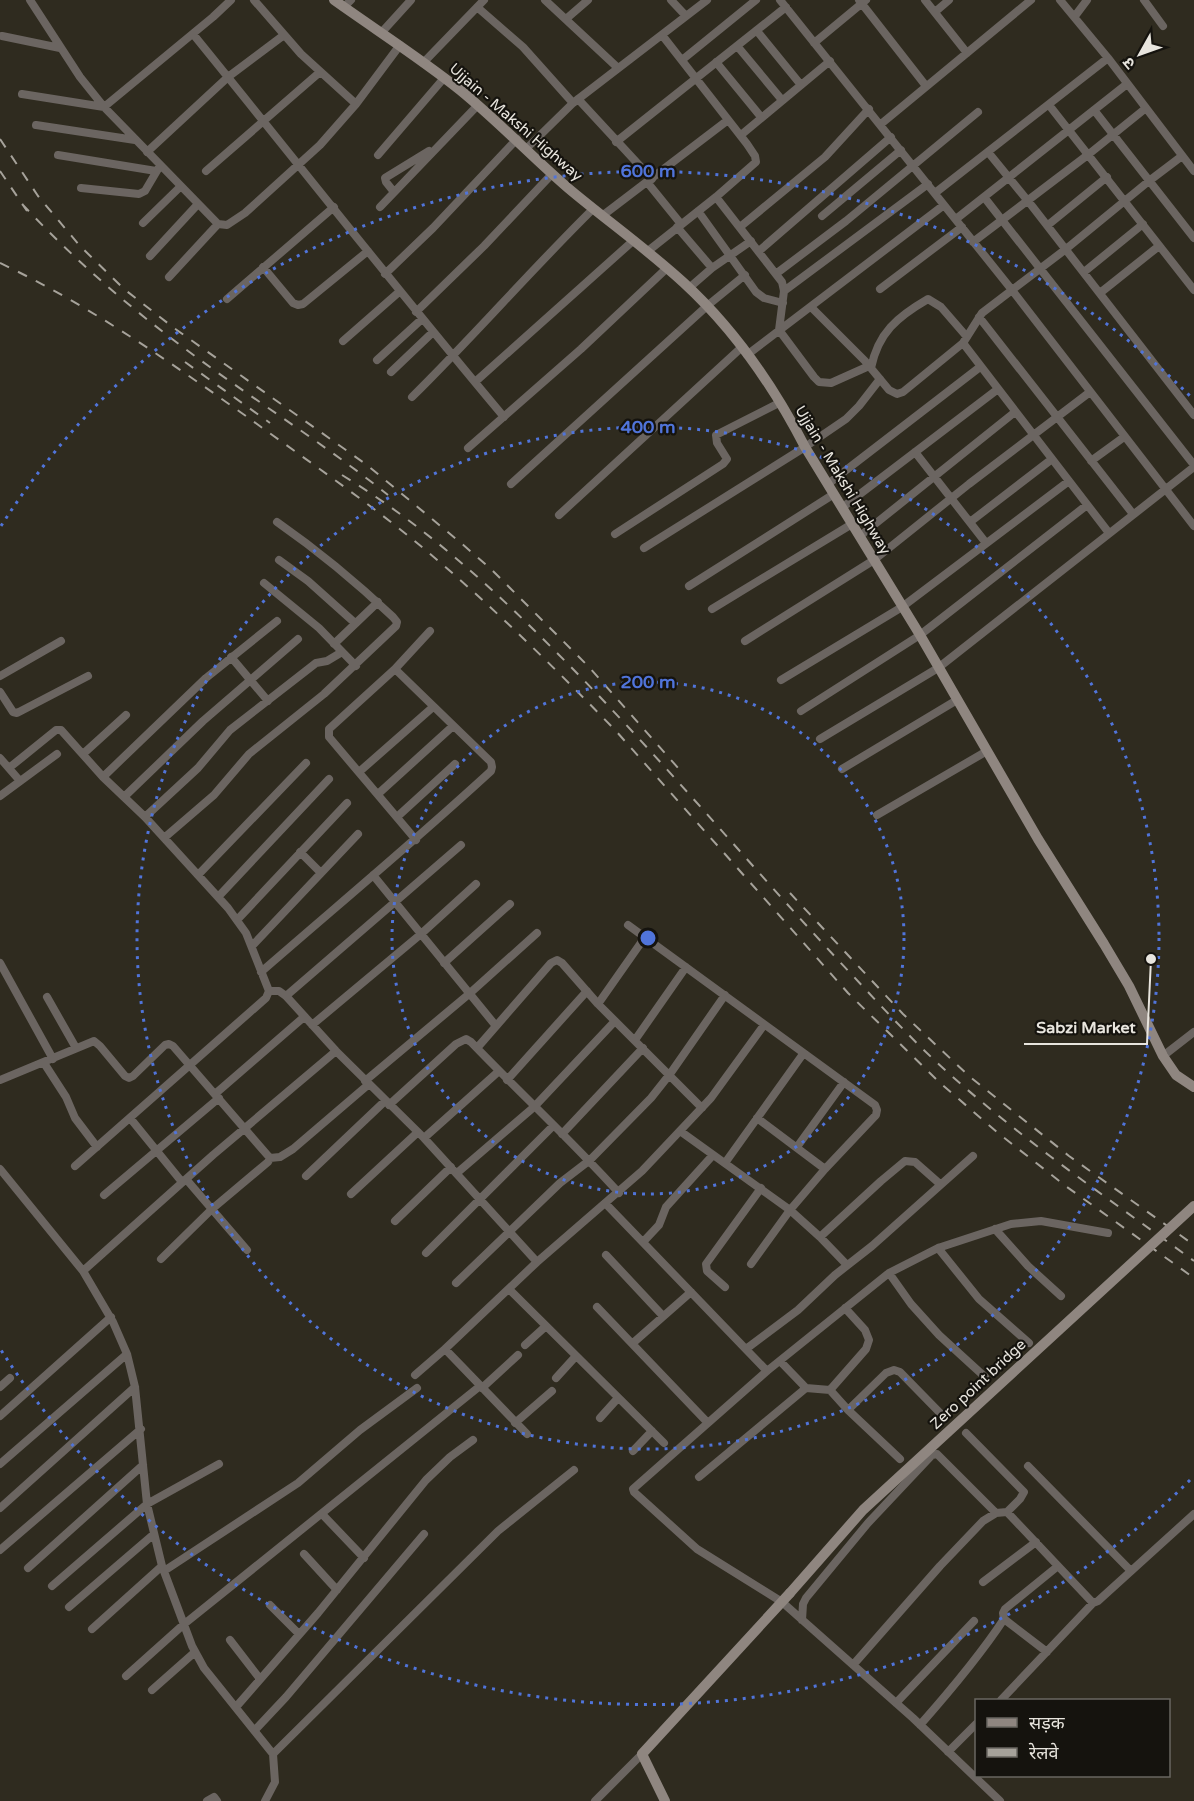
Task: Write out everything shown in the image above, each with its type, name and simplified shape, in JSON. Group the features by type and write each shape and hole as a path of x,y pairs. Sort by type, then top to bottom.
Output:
{"main road":[{"name":"Ujjain - Makshi Highway","path":"334,0 348,4 444,78 517,140 552,174 648,251 723,322 779,403 920,635 1038,839 1129,987 1163,1056 1176,1075 1194,1087"},
{"name":"Zero point bridge","path":"642,1754 863,1510 1194,1206"},
{"path":"642,1754 665,1801"}],"street":[{"path":"30,0 80,77 104,107 147,152 158,169 181,186 218,224 227,225 235,221 320,145 356,105 400,45"},
{"path":"22,94 104,107 231,0"},
{"path":"254,0 284,35 356,105"},
{"path":"382,32 411,0"},
{"path":"423,63 484,0"},
{"path":"544,0 618,68"},
{"path":"566,19 588,0"},
{"path":"670,0 686,16"},
{"path":"526,149 575,101 708,0"},
{"path":"682,60 756,0"},
{"path":"926,0 967,53"},
{"path":"935,12 950,0"},
{"path":"881,124 1032,0"},
{"path":"1060,0 1108,58 1194,171"},
{"path":"1075,16 1087,0"},
{"path":"814,43 862,1 926,86"},
{"path":"1146,1 1163,26"},
{"path":"616,142 738,47 757,31 783,3 963,227 1194,525"},
{"path":"477,8 523,47 616,142 649,180 679,226 712,268"},
{"path":"757,31 801,85"},
{"path":"193,34 299,163 399,292 504,417"},
{"path":"147,152 228,78 284,35"},
{"path":"648,251 756,162 755,156 741,135 663,35"},
{"path":"2,36 60,48"},
{"path":"738,47 782,100"},
{"path":"935,193 1108,58"},
{"path":"716,62 761,117"},
{"path":"741,135 830,62"},
{"path":"206,171 320,72"},
{"path":"378,155 444,78"},
{"path":"956,219 1127,84"},
{"path":"1049,105 1194,290"},
{"path":"380,207 477,106"},
{"path":"973,242 1146,108"},
{"path":"740,227 825,157 869,109"},
{"path":"1094,110 1194,238"},
{"path":"777,273 914,166 978,112"},
{"path":"412,397 453,357 516,287 598,212 649,180 729,120"},
{"path":"36,125 135,140"},
{"path":"759,251 891,137"},
{"path":"385,274 433,228 517,140"},
{"path":"394,192 385,178 438,146"},
{"path":"822,216 901,150"},
{"path":"988,152 1048,225 1194,415"},
{"path":"58,155 158,169"},
{"path":"811,307 870,367 889,390 897,394 903,392 965,340 979,317 1182,156"},
{"path":"81,188 139,194 145,191 158,169"},
{"path":"416,312 467,263 552,174"},
{"path":"1048,225 1107,177"},
{"path":"784,291 928,184"},
{"path":"143,223 181,186"},
{"path":"716,197 777,273 784,291 779,330 819,382 831,383 870,367"},
{"path":"820,739 938,668 1194,466 984,197"},
{"path":"150,256 198,204"},
{"path":"559,515 744,351 811,307 944,206"},
{"path":"227,299 334,207"},
{"path":"698,211 744,276 764,298 783,303"},
{"path":"169,277 218,224"},
{"path":"1084,272 1143,224"},
{"path":"880,289 963,227"},
{"path":"475,382 634,240"},
{"path":"689,288 712,268 751,241"},
{"path":"1101,293 1159,246"},
{"path":"263,267 293,303 298,305 303,304 368,251"},
{"path":"468,448 596,336 667,268"},
{"path":"511,484 707,306 744,276"},
{"path":"343,341 399,292"},
{"path":"870,367 879,340 888,328 928,299 941,308 965,340 980,367 1109,533"},
{"path":"979,317 1133,514"},
{"path":"377,360 422,319"},
{"path":"391,372 432,332"},
{"path":"828,484 980,367"},
{"path":"644,548 846,419 880,379"},
{"path":"843,507 998,389"},
{"path":"745,641 874,560 1090,392"},
{"path":"615,534 723,464 727,459 717,443 716,435 779,403"},
{"path":"860,536 1015,412"},
{"path":"1091,461 1124,437"},
{"path":"915,452 986,543"},
{"path":"970,522 1052,459"},
{"path":"781,680 902,607 1069,481"},
{"path":"689,586 834,494"},
{"path":"801,711 920,635 1088,505"},
{"path":"164,838 214,795 249,754 356,666 396,626 397,622 393,617 333,562 277,522"},
{"path":"712,609 852,524"},
{"path":"279,560 308,581 355,623"},
{"path":"264,583 319,628 356,666"},
{"path":"334,644 378,602"},
{"path":"103,777 185,698 231,657 277,621"},
{"path":"416,840 329,737 329,729 396,669 430,631"},
{"path":"124,797 203,721 298,639"},
{"path":"0,676 61,641"},
{"path":"145,817 198,768 230,729 316,663 327,661 342,652"},
{"path":"231,657 268,701"},
{"path":"261,972 416,840 492,767 490,762 396,669"},
{"path":"0,693 13,712 17,713 88,676"},
{"path":"843,769 957,700"},
{"path":"359,772 433,707"},
{"path":"83,754 126,715"},
{"path":"378,794 453,726"},
{"path":"9,768 59,729 219,896 237,920 252,946 269,992 266,998 75,1166"},
{"path":"877,815 987,751"},
{"path":"0,796 57,754"},
{"path":"0,758 20,781"},
{"path":"198,874 306,763"},
{"path":"397,817 455,764"},
{"path":"219,896 329,779"},
{"path":"237,920 347,803"},
{"path":"252,946 358,834"},
{"path":"286,996 461,845"},
{"path":"300,852 321,873"},
{"path":"373,875 496,1026"},
{"path":"312,1025 421,934 476,884"},
{"path":"444,963 510,904"},
{"path":"628,925 844,1082 875,1105 878,1110 876,1115 790,1210 751,1264"},
{"path":"270,1158 280,1157 293,1149 537,933"},
{"path":"598,1004 645,937"},
{"path":"477,1048 551,963 557,960 702,1108"},
{"path":"0,963 3,974 53,1059"},
{"path":"635,1040 686,967"},
{"path":"269,992 279,991 286,996 367,1083 421,1135 537,1262"},
{"path":"507,1080 587,991"},
{"path":"456,1283 560,1184 590,1160 651,1098 725,995"},
{"path":"47,997 76,1048"},
{"path":"104,1196 158,1151 304,1017"},
{"path":"395,1221 454,1170 534,1107 615,1021"},
{"path":"415,1375 446,1349 537,1262 619,1193 721,1086 764,1025"},
{"path":"1163,1056 1194,1032"},
{"path":"306,1176 462,1040 471,1042 553,1126 590,1160 619,1193"},
{"path":"3,1078 94,1041 129,1078 169,1044 270,1158"},
{"path":"562,1134 643,1048"},
{"path":"83,1271 336,1051"},
{"path":"725,1163 803,1054"},
{"path":"44,1063 66,1097 75,1118 97,1147"},
{"path":"351,1194 499,1071"},
{"path":"797,1147 844,1082"},
{"path":"130,1118 247,1250"},
{"path":"757,1118 825,1169"},
{"path":"426,1253 553,1126"},
{"path":"680,1131 790,1210 847,1265"},
{"path":"644,1241 659,1225 666,1207 713,1155"},
{"path":"746,1349 780,1325 973,1156"},
{"path":"161,1260 212,1209 270,1158"},
{"path":"820,1237 905,1161 915,1162 940,1184"},
{"path":"0,1169 83,1271 111,1317 127,1354 133,1370 141,1429 147,1504 163,1569 195,1652 209,1675 273,1754 274,1782 265,1801"},
{"path":"725,1287 707,1271 706,1264 761,1188"},
{"path":"605,1203 767,1371"},
{"path":"1000,1801 896,1703 782,1602 697,1549 633,1489 767,1371 889,1273 938,1248 1011,1224 1041,1221 1108,1233"},
{"path":"995,1229 1028,1266 1061,1296"},
{"path":"938,1248 979,1299 1029,1343"},
{"path":"606,1256 663,1316"},
{"path":"889,1273 911,1304 939,1335 986,1377"},
{"path":"509,1289 664,1443"},
{"path":"633,1343 691,1292"},
{"path":"597,1307 707,1422"},
{"path":"830,1390 866,1349 869,1340 866,1330 845,1308"},
{"path":"0,1416 111,1317"},
{"path":"525,1345 546,1326"},
{"path":"446,1349 526,1434"},
{"path":"0,1464 127,1354"},
{"path":"126,1676 183,1625 518,1355"},
{"path":"556,1378 576,1356"},
{"path":"780,1361 806,1388 830,1390 900,1459"},
{"path":"848,1410 886,1373 894,1370 900,1372 942,1415"},
{"path":"0,1387 10,1378"},
{"path":"0,1508 135,1387"},
{"path":"92,1629 163,1569 298,1483 360,1430 417,1388"},
{"path":"699,1477 806,1388"},
{"path":"515,1423 552,1391"},
{"path":"600,1418 618,1398"},
{"path":"0,1550 141,1429"},
{"path":"633,1451 652,1431"},
{"path":"853,1665 983,1521 996,1513 1006,1512 1023,1496 1024,1492 966,1433"},
{"path":"236,1707 364,1558 426,1480 450,1457 473,1440"},
{"path":"802,1620 806,1598 868,1523 932,1455 937,1454 996,1513"},
{"path":"52,1586 147,1504 219,1464"},
{"path":"28,1568 143,1465"},
{"path":"1028,1466 1130,1570"},
{"path":"273,1754 498,1531 574,1470"},
{"path":"1006,1512 1093,1603"},
{"path":"322,1514 364,1558"},
{"path":"1003,1699 1093,1603 1098,1601 1194,1514"},
{"path":"69,1608 154,1534"},
{"path":"255,1730 286,1697 424,1534"},
{"path":"982,1582 1035,1542"},
{"path":"304,1554 337,1590"},
{"path":"920,1725 987,1646 1004,1619 1005,1609 1058,1566"},
{"path":"270,1605 299,1634"},
{"path":"1004,1619 1047,1652"},
{"path":"896,1703 974,1621"},
{"path":"230,1640 260,1679"},
{"path":"152,1690 195,1652"},
{"path":"948,1752 975,1725"},
{"path":"595,1801 642,1754"},
{"path":"207,1801 214,1797 217,1801"}],"railway":[{"path":"0,139 38,196 80,246 124,289 174,328 367,465 461,543 491,569 589,667 679,769"},
{"path":"0,171 27,211"},
{"path":"22,204 74,256 148,320 194,356 334,454 388,495"},
{"path":"0,263 65,297 159,356 351,492 438,560 516,632 616,731 848,993 939,1082 998,1133 1067,1187 1194,1278"},
{"path":"185,362 270,423"},
{"path":"342,475 432,538 487,585 540,636 639,739 818,938 944,1069 1035,1145 1194,1261"},
{"path":"790,893 903,1014 969,1076 1069,1156 1194,1245"}],"place":[{"name":"Sabzi Market","path":"1151,959"}]}
